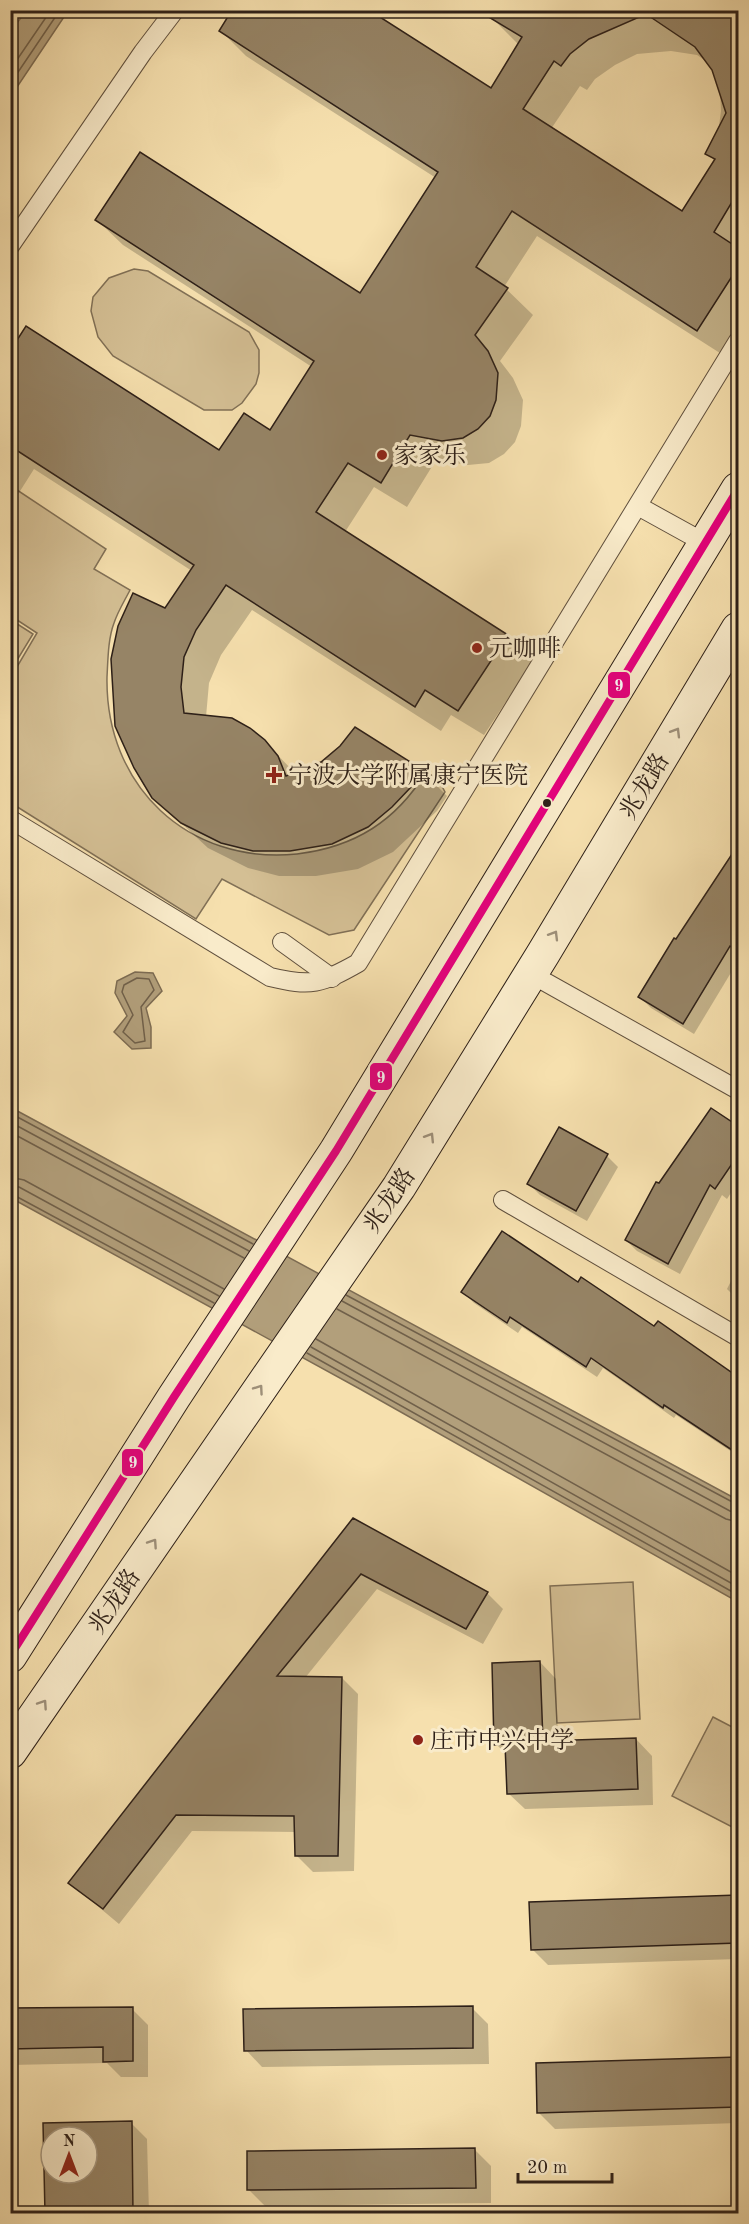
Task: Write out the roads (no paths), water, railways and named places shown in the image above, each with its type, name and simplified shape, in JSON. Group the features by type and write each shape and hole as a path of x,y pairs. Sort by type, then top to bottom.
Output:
{"main road":[{"path":"10,1656 174,1397 336,1151 738,489"},
{"name":"兆龙路","path":"10,1752 399,1187 531,974 738,629"}],"lane":[{"path":"10,246 143,52 175,10"},
{"path":"10,819 270,977 300,985 332,978 358,963 738,341"},
{"path":"638,506 705,543"},
{"path":"282,942 332,978"},
{"path":"531,974 738,1090"},
{"path":"503,1200 738,1337"}],"water":[{"path":"26,11 68,11 11,96 11,31"},
{"path":"135,972 153,973 162,991 146,1008 151,1027 151,1048 132,1049 114,1032 127,1016 115,993 117,981"},
{"path":"10,1107 738,1500 738,1602 360,1389 11,1198"}],"place":[{"name":"家家乐","path":"382,455"},
{"name":"元咖啡","path":"477,648"},
{"name":"宁波大学附属康宁医院","path":"274,775"},
{"name":"庄市中兴中学","path":"418,1740"}]}
